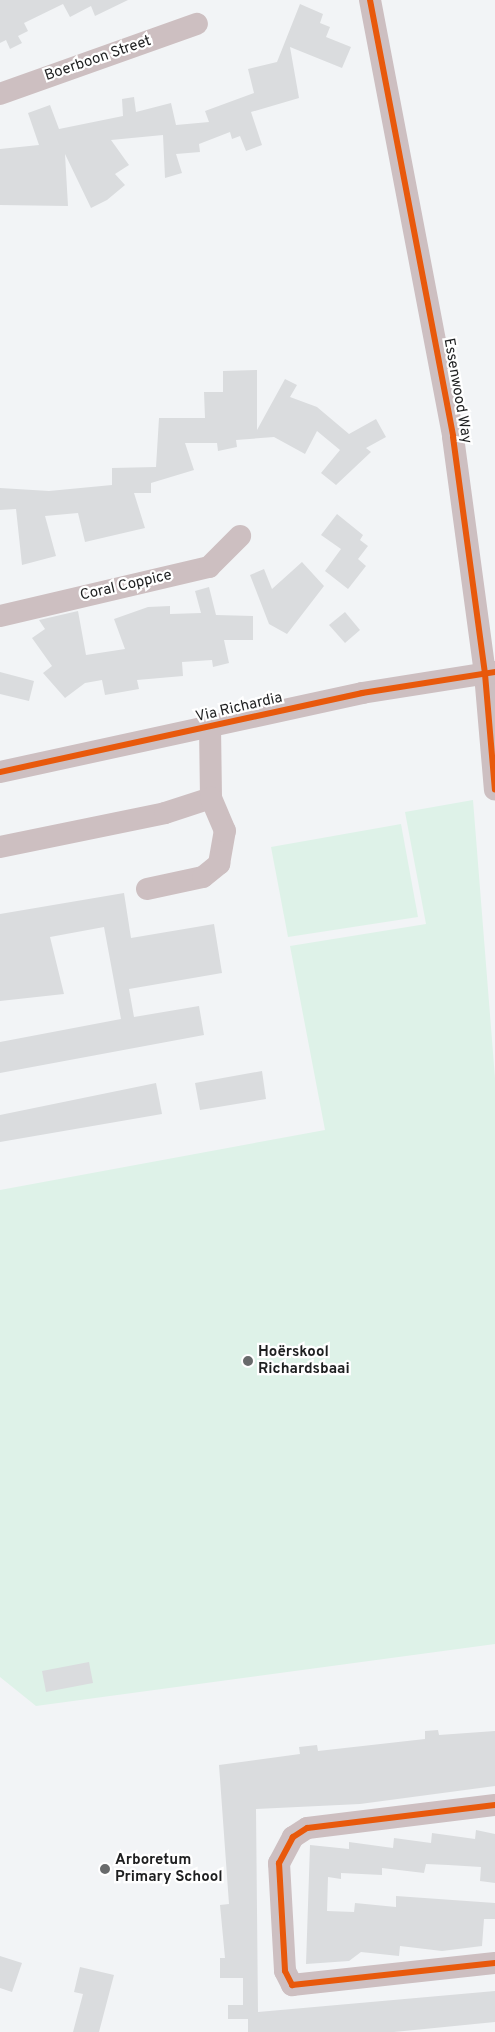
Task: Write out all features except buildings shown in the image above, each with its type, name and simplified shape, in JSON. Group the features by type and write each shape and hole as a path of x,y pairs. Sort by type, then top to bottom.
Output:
{"street":[{"name":"Essenwood Way","path":"370,0 453,437 490,673 495,790"},
{"name":"Boerboon Street","path":"0,94 197,24"},
{"name":"Coral Coppice","path":"0,616 209,567 240,536"},
{"name":"Via Richardia","path":"0,772 210,728 362,693 490,673"},
{"path":"147,889 203,877 219,864 225,831 211,798 210,728"},
{"path":"0,846 165,813 211,798"},
{"path":"495,1804 307,1828 292,1837 279,1863 285,1972 292,1985 495,1963"}],"green space":[{"name":"Hoërskool Richardsbaai","path":"473,800 495,1078 495,1644 36,1706 0,1677 0,1190 325,1130 290,946 426,924 405,812"},
{"path":"401,824 418,917 288,937 271,847"}],"cycle path":[{"path":"370,0 453,437 485,674 495,790"},
{"path":"0,772 362,693 495,672"},
{"path":"495,1805 307,1828 293,1837 279,1863 285,1971 292,1985 495,1963"}],"place":[{"name":"Hoërskool Richardsbaai","path":"248,1361"},
{"name":"Arboretum Primary School","path":"105,1869"}]}
